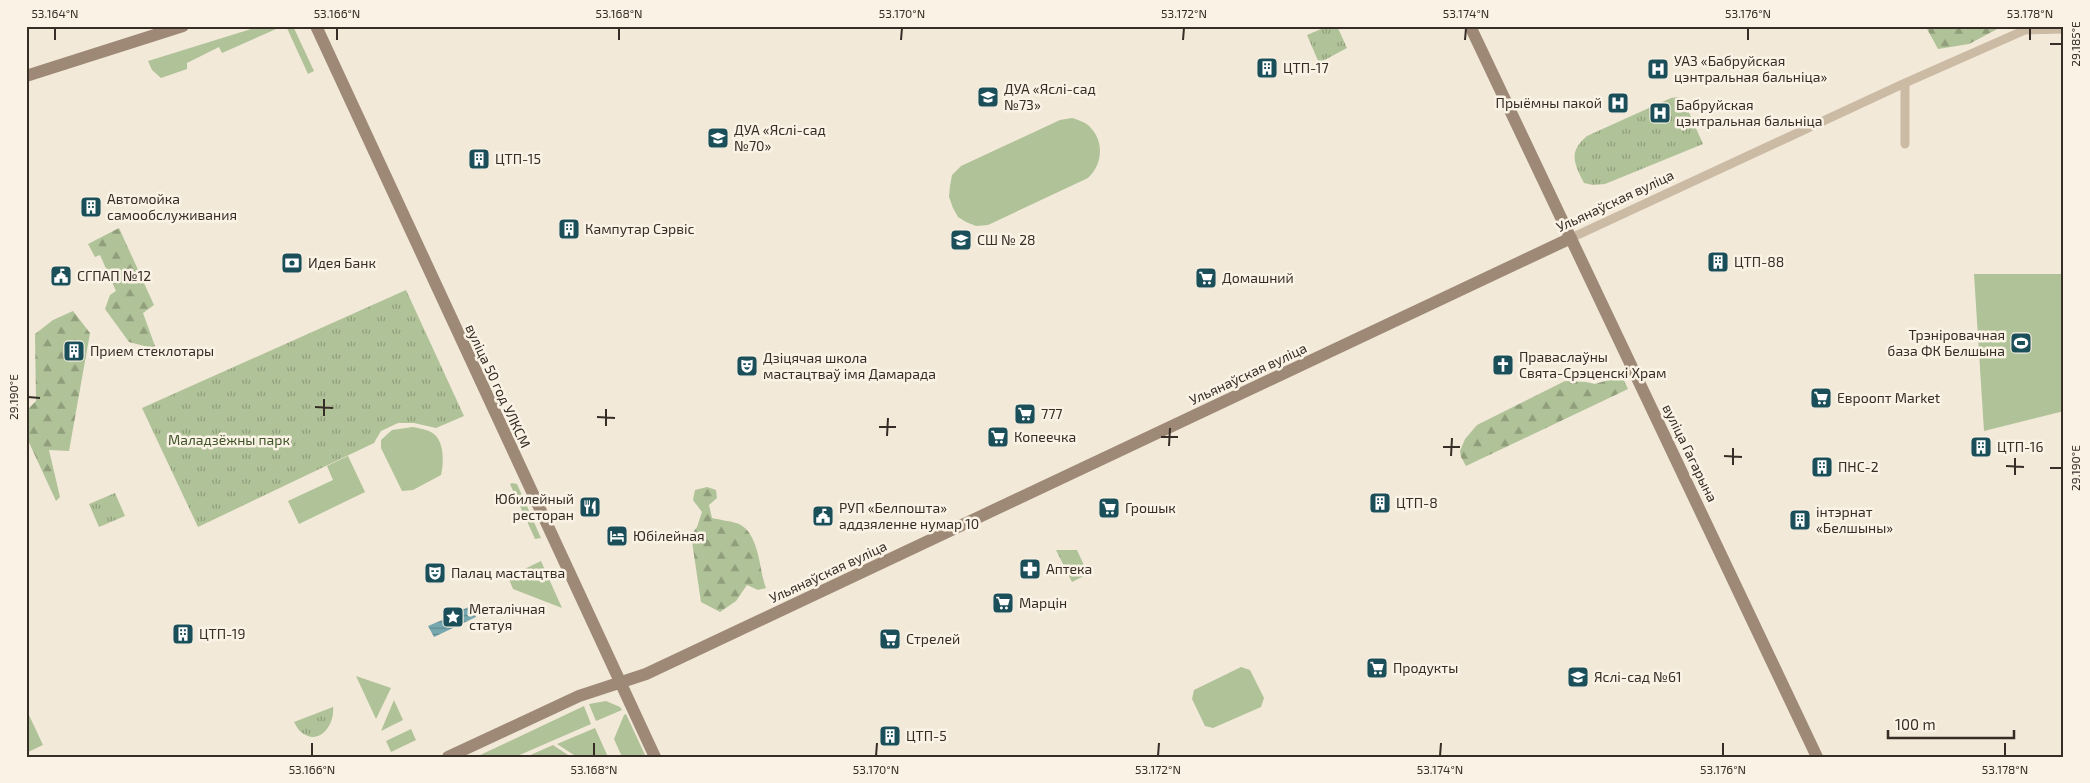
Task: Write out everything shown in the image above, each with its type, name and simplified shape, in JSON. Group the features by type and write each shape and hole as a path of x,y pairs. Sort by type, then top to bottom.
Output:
{"main road":[{"path":"26,76 183,26"},
{"name":"вуліца 50 год УЛКСМ","path":"316,26 655,757"},
{"name":"вуліца Гагарына","path":"1470,26 1817,757"},
{"name":"Ульянаўская вуліца","path":"448,757 579,696 655,670 1571,238"}],"street":[{"name":"Ульянаўская вуліца","path":"1571,238 1905,83 2026,30 2064,29"},
{"path":"1905,83 1905,144"}],"green space":[{"path":"261,26 283,26 222,53 219,47 187,63 187,69 161,78 152,70 148,61"},
{"path":"286,26 293,26 314,71 308,74"},
{"path":"1328,26 1337,26 1347,48 1319,63 1307,35"},
{"path":"2003,26 1969,44 1938,49 1926,27"},
{"path":"1678,97 1683,99 1703,144 1605,184 1593,185 1584,183 1576,164 1575,153 1577,147 1587,136 1671,98"},
{"path":"1072,118 1088,125 1095,133 1100,146 1099,160 1093,173 1088,178 988,225 976,226 958,217 949,197 952,175 961,166 1060,120"},
{"path":"119,228 154,305 143,313 156,349 129,342 105,309 110,295 116,291 100,255 95,257 88,244"},
{"name":"Трэніровачная база ФК Белшына","path":"1974,274 2064,274 2064,411 1984,431"},
{"name":"Маладзёжны парк","path":"406,290 464,416 436,428 414,423 398,423 381,431 374,443 198,527 142,408"},
{"path":"73,311 90,333 69,451 49,450 60,497 56,501 26,436 26,411 36,401 35,334 53,320"},
{"path":"1622,376 1628,389 1466,466 1461,457 1460,451 1465,439 1477,425 1565,381 1595,384"},
{"path":"413,427 429,431 438,439 441,444 443,457 442,470 441,475 413,490 402,491 381,448 381,440 392,430"},
{"path":"348,456 365,492 299,524 288,501 333,480 327,466"},
{"path":"510,484 517,484 541,538 535,539"},
{"path":"707,487 716,490 717,498 709,505 712,518 739,524 751,536 758,553 766,588 758,590 747,585 736,601 720,612 701,602 691,535 697,527 702,512 693,500 695,490"},
{"path":"115,493 125,516 99,527 89,504"},
{"path":"1056,550 1077,550 1088,574 1072,582"},
{"path":"541,561 562,608 513,589 508,577"},
{"path":"1241,667 1250,670 1264,698 1261,707 1213,728 1205,726 1192,699 1194,690"},
{"path":"356,676 391,688 376,719"},
{"path":"394,700 403,720 381,731"},
{"path":"606,701 620,707 622,710 596,721 589,704"},
{"path":"584,706 591,724 515,757 476,757"},
{"path":"333,707 331,721 320,735 308,736 300,731 294,722"},
{"path":"26,713 28,713 43,745 26,753"},
{"path":"626,714 646,757 622,757 614,739"},
{"path":"595,728 608,757 577,757 557,744"},
{"path":"411,729 416,740 391,752 386,741"},
{"path":"553,745 571,757 526,757"}],"water":[{"path":"471,606 476,617 434,637 428,626 447,618 449,622 459,618 457,612"}],"place":[{"name":"ЦТП-17","path":"1267,68"},
{"name":"УАЗ «Бабруйская цэнтральная бальніца»","path":"1658,69"},
{"name":"ДУА «Яслі-сад №73»","path":"988,97"},
{"name":"Прыёмны пакой","path":"1618,103"},
{"name":"Бабруйская цэнтральная бальніца","path":"1660,113"},
{"name":"ДУА «Яслі-сад №70»","path":"718,138"},
{"name":"ЦТП-15","path":"479,159"},
{"name":"Автомойка самообслуживания","path":"91,207"},
{"name":"Кампутар Сэрвіс","path":"569,229"},
{"name":"СШ № 28","path":"961,240"},
{"name":"ЦТП-88","path":"1718,262"},
{"name":"Идея Банк","path":"292,263"},
{"name":"СГПАП №12","path":"61,276"},
{"name":"Домашний","path":"1206,278"},
{"name":"Трэніровачная база ФК Белшына","path":"2021,343"},
{"name":"Прием стеклотары","path":"74,351"},
{"name":"Праваслаўны Свята-Срэценскі Храм","path":"1503,365"},
{"name":"Дзіцячая школа мастацтваў імя Дамарада","path":"747,366"},
{"name":"Евроопт Market","path":"1821,398"},
{"name":"777","path":"1025,414"},
{"name":"Копеечка","path":"998,437"},
{"name":"ЦТП-16","path":"1981,447"},
{"name":"ПНС-2","path":"1822,467"},
{"name":"ЦТП-8","path":"1380,503"},
{"name":"Юбилейный ресторан","path":"590,507"},
{"name":"Грошык","path":"1109,508"},
{"name":"РУП «Белпошта» аддзяленне нумар 10","path":"823,516"},
{"name":"інтэрнат «Белшыны»","path":"1800,520"},
{"name":"Юбілейная","path":"617,536"},
{"name":"Аптека","path":"1030,569"},
{"name":"Палац мастацтва","path":"435,573"},
{"name":"Марцін","path":"1003,603"},
{"name":"Металічная статуя","path":"453,617"},
{"name":"ЦТП-19","path":"183,634"},
{"name":"Стрелей","path":"890,639"},
{"name":"Продукты","path":"1377,668"},
{"name":"Яслі-сад №61","path":"1578,677"},
{"name":"ЦТП-5","path":"890,736"}]}
